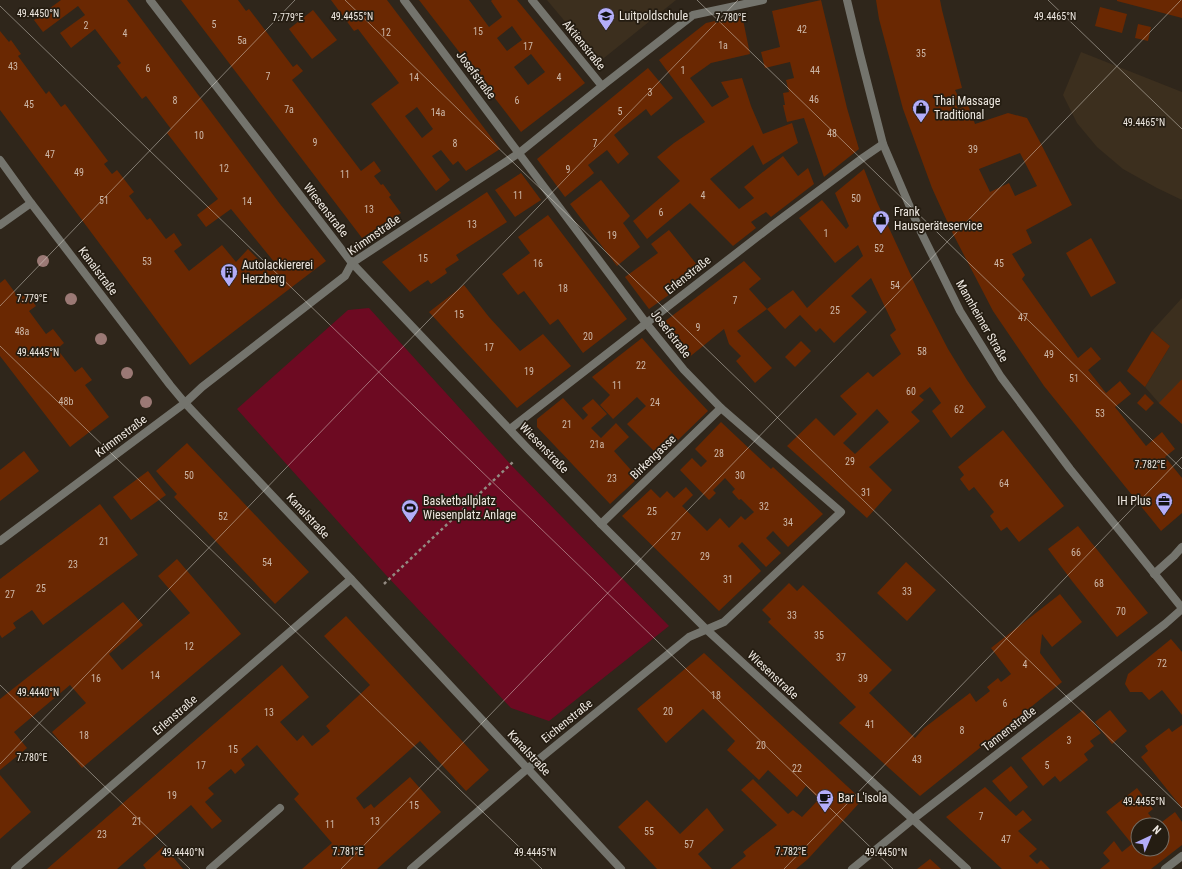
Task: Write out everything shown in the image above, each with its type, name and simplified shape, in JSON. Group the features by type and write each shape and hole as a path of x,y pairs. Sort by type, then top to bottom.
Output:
{"street":[{"name":"Wiesenstraße","path":"150,0 352,263 601,524 707,630 967,869"},
{"name":"Josefstraße","path":"404,0 646,323 684,370 722,408 840,512 724,622 707,630"},
{"name":"Aktienstraße","path":"532,0 602,86"},
{"name":"Krimmstraße","path":"0,541 185,403 202,387 345,276 352,263 519,154 602,86 693,15 763,0"},
{"name":"Mannheimer Straße","path":"847,0 883,144 919,228 957,304 1001,377 1070,469 1182,608"},
{"name":"Erlenstraße","path":"510,429 774,224 883,144"},
{"name":"Kanalstraße","path":"0,160 31,203 165,379 185,403 621,869"},
{"path":"0,225 31,203"},
{"name":"Birkengasse","path":"601,524 722,408"},
{"path":"1154,574 1182,547"},
{"name":"Erlenstraße","path":"15,869 351,579"},
{"name":"Tannenstraße","path":"852,869 912,820 1159,628 1182,608"},
{"name":"Eichenstraße","path":"411,869 527,769 689,637 707,630"},
{"path":"210,869 280,808"},
{"path":"1165,869 1182,856"}],"path":[{"path":"384,584 514,461"}],"shaded area":[{"name":"Luitpoldschule","path":"547,0 676,0 599,62"},
{"path":"1081,52 1182,92 1182,200 1123,169 1097,147 1077,123 1063,95"},
{"path":"1182,298 1182,424 1159,403 1145,387 1170,346 1152,331"},
{"path":"369,308 512,466 669,626 549,721 511,708 385,574 237,409 348,310"}],"building":[{"path":"61,0 127,0 280,204 326,261 190,365 0,110 0,31 9,42 11,40 21,54 18,56 46,94 49,91 61,107 65,104 108,161 104,164 112,174 117,170 134,192 129,196 147,220 150,218 166,239 174,233 182,245 174,251 189,271 222,245 236,262 248,249 268,269 275,263 231,209 206,227 197,215 218,199 167,133 171,129 146,96 142,99 117,66 121,63 95,29 71,48 60,33 85,15 78,6 43,32 34,20"},
{"path":"181,0 238,0 246,11 249,9 293,67 297,64 303,71 292,80 361,171 374,161 381,171 374,176 381,185 383,184 391,195 389,197 401,213 362,238"},
{"path":"331,0 387,0 500,149 466,171 458,161 453,165 441,150 432,156 450,180 436,191 371,104 399,83 358,29 354,31","holes":["417,107 433,129 422,138 405,116"]},
{"path":"419,0 469,0 489,27 502,17 491,1 492,0 517,0 585,83 521,132","holes":["512,26 522,40 507,51 497,38","531,54 545,72 528,85 514,67"]},
{"path":"821,0 847,108 859,149 824,177 804,118 787,122 783,105 785,105 783,93 789,92 786,80 794,78 790,62 765,68 761,52 780,47 772,11"},
{"path":"876,0 940,0 962,88 955,90 959,98 955,100 958,109 968,105 975,124 1008,113 1027,118 1072,205 1026,230 1032,243 1012,254 1025,275 1022,279 1078,358 1091,347 1101,359 1088,370 1106,393 1120,381 1131,394 1115,407 1146,446 1162,432 1175,449 1165,457 1182,478 1182,513 1161,531 1044,386 993,311 952,232 932,188 903,109 879,19","holes":["1020,153 1037,186 1015,196 1009,183 990,192 979,169"]},
{"path":"1182,0 1182,18 1117,1"},
{"path":"1100,7 1127,14 1122,33 1095,26"},
{"path":"313,10 337,40 312,59 289,29"},
{"path":"742,15 750,54 711,63 690,78 712,107 729,97 721,82 742,78 751,106 763,134 792,123 798,143 763,165 753,145 710,179 739,209 754,198 744,187 783,156 798,176 808,168 814,184 771,217 766,212 751,222 756,228 733,246 690,203 647,239 633,221 680,181 657,157 674,143 705,122 659,60 706,23"},
{"path":"1138,24 1151,27 1148,41 1135,38"},
{"path":"648,68 673,98 651,116 646,109 614,135 629,154 618,164 607,150 588,165 594,173 565,197 537,159"},
{"path":"864,169 877,202 919,293 948,349 986,407 951,438 932,411 941,403 930,387 919,396 924,400 911,412 920,421 869,467 892,490 867,518 787,446 816,418 834,436 857,414 840,396 868,372 873,377 901,354 890,335 896,330 871,278 851,296 867,312 834,343 820,328 816,332 800,315 785,329 767,309 793,290 807,308 863,256 858,245 835,263 799,218 822,200 846,229 849,226 835,193","holes":["877,409 889,422 855,454 843,443"]},
{"path":"521,173 541,200 515,217 495,190"},
{"path":"601,180 630,216 623,223 640,247 617,266 570,204"},
{"path":"487,192 507,222 456,255 459,260 445,269 447,273 431,284 428,280 410,292 382,262"},
{"path":"548,215 627,319 583,353 558,319 550,325 524,291 518,295 502,274 530,253 518,237"},
{"path":"669,230 698,266 680,280 683,285 649,309 625,277 658,253 651,244"},
{"path":"1091,238 1116,283 1091,297 1066,253"},
{"path":"744,261 761,279 749,289 767,309 737,331 772,368 755,383 736,361 741,356 729,344 724,329 687,359 660,325"},
{"path":"5,279 19,298 26,293 36,306 29,311 46,334 53,329 64,343 57,349 75,372 82,367 92,380 85,385 109,417 70,447 0,356 0,283"},
{"path":"464,285 489,317 520,351 543,334 571,366 517,408 429,312"},
{"path":"1152,331 1170,346 1145,387 1127,371"},
{"path":"642,338 708,411 678,440 672,433 654,451 627,424 646,406 637,397 613,419 600,405 610,395 592,377"},
{"path":"801,341 811,351 795,367 785,357"},
{"path":"1182,379 1182,424 1159,403"},
{"path":"1145,394 1154,403 1146,411 1137,403"},
{"path":"563,398 583,420 588,415 582,408 593,399 607,414 591,428 601,438 616,423 629,437 614,451 638,478 610,504 537,427 537,419"},
{"path":"721,422 771,469 773,467 823,514 788,547 773,531 766,538 781,553 766,567 742,542 738,546 761,571 719,611 622,516 651,489 660,498 667,491 674,498 686,487 693,495 682,506 707,531 720,518 729,528 741,516 745,520 754,512 741,499 739,500 732,492 735,489 725,478 713,490 716,493 709,500 680,470 692,458 701,467 707,461 695,449"},
{"path":"1003,430 1064,506 1019,542 1007,527 1001,531 990,516 994,512 974,487 969,491 960,479 964,475 958,467"},
{"path":"187,443 309,572 275,604 174,497 177,494 156,471"},
{"path":"24,451 39,471 0,501 0,470"},
{"path":"148,471 166,495 131,520 113,497"},
{"path":"100,504 138,555 43,625 32,610 13,623 16,628 2,638 0,635 0,579"},
{"path":"1078,526 1148,613 1117,637 1048,549"},
{"path":"177,559 241,634 82,768 52,732 86,703 70,685 14,732 27,748 0,770 0,699 123,602 143,625 109,654 122,670 190,613 158,576"},
{"path":"906,562 936,590 907,621 877,593"},
{"path":"789,583 797,591 803,585 892,670 869,693 915,738 924,728 970,693 976,702 990,691 987,687 998,678 1001,682 1011,674 991,648 1060,594 1082,622 1052,647 1042,634 1040,653 1062,682 920,796 839,723 856,707 768,622 771,619 762,610"},
{"path":"346,616 489,770 466,791 420,741 356,798 364,809 371,804 374,808 410,777 441,812 377,869 302,869 332,843 294,799 299,794 257,745 241,759 245,765 235,774 231,769 208,788 214,794 205,802 222,821 212,829 191,805 117,869 47,869 282,665 309,697 280,722 297,741 303,735 312,746 330,731 326,726 370,685 324,636"},
{"path":"1171,639 1182,652 1182,715 1162,690 1149,700 1142,692 1130,692 1125,684 1128,674"},
{"path":"704,653 862,800 808,859 796,869 730,869 746,856 743,852 777,825 741,790 753,779 788,814 793,810 802,817 819,799 806,786 797,797 768,770 759,780 727,750 735,741 703,709 666,743 637,709"},
{"path":"1083,710 1101,733 1090,741 1094,746 1084,754 1088,760 1060,782 1055,776 1043,786 1021,758"},
{"path":"1110,710 1127,731 1112,744 1095,722"},
{"path":"1182,725 1182,808 1141,757 1148,751 1145,746 1169,728 1172,732"},
{"path":"1011,766 1028,787 1010,802 992,781"},
{"path":"0,775 31,812 0,839"},
{"path":"985,787 1016,816 1023,810 1032,820 1018,831 1037,849 1029,856 1037,864 1041,860 1050,869 1002,869 946,817"},
{"path":"1137,788 1153,809 1148,813 1151,817 1130,817 1130,842 1106,812"},
{"path":"647,800 680,834 707,808 724,830 698,854 712,869 657,869 618,827"},
{"path":"1175,812 1182,822 1182,845 1170,854 1170,817 1168,817"},
{"path":"1114,841 1122,852 1130,846 1130,857 1166,857 1151,869 1100,869 1110,861 1103,853"},
{"path":"164,846 183,869 146,869 143,865"},
{"path":"930,859 941,869 917,869"}],"place":[{"name":"Luitpoldschule","path":"606,31"},
{"name":"Thai Massage Traditional","path":"921,123"},
{"name":"Frank Hausgeräteservice","path":"881,234"},
{"name":"Autolackiererei Herzberg","path":"229,287"},
{"name":"IH Plus","path":"1164,516"},
{"name":"Basketballplatz Wiesenplatz Anlage","path":"410,523"},
{"name":"Bar L'isola","path":"825,813"}]}
